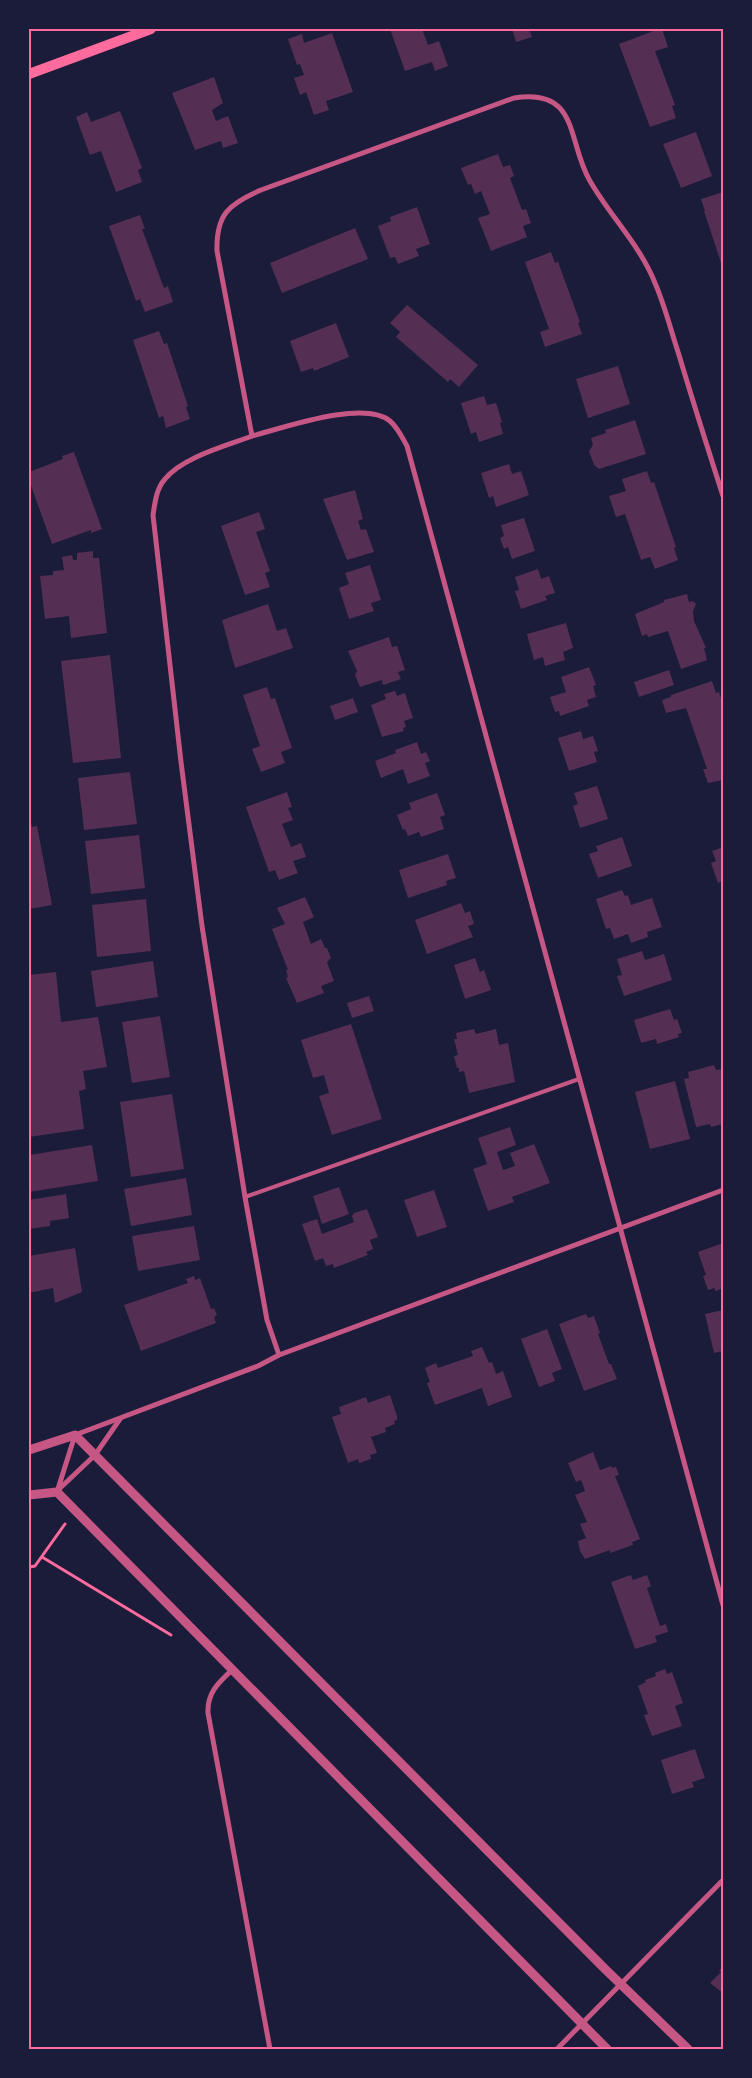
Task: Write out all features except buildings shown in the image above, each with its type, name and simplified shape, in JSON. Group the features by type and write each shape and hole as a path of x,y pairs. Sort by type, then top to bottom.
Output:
{"main road":[{"path":"29,74 151,29"}],"street":[{"path":"252,436 217,251 217,233 225,212 234,203 261,190 514,98 537,97 557,106 573,129 582,165 590,182 636,247 655,283 723,496"},
{"path":"279,1355 267,1320 245,1197 202,926 153,515 158,489 165,478 191,460 252,436 304,422 353,412 374,414 389,420 399,431 407,446 723,1606"},
{"path":"29,1450 121,1418 258,1366 279,1355 723,1190"},
{"path":"29,1495 57,1492 95,1455 121,1418"},
{"path":"75,1435 620,1984 688,2049"},
{"path":"57,1492 75,1435"},
{"path":"57,1492 580,2024 607,2049"},
{"path":"232,1670 218,1682 211,1693 208,1700 208,1713 270,2049"},
{"path":"557,2049 723,1880"}],"lane":[{"path":"245,1197 579,1079"}],"path":[{"path":"30,1567 35,1566 65,1524"},
{"path":"42,1557 171,1634"}]}
